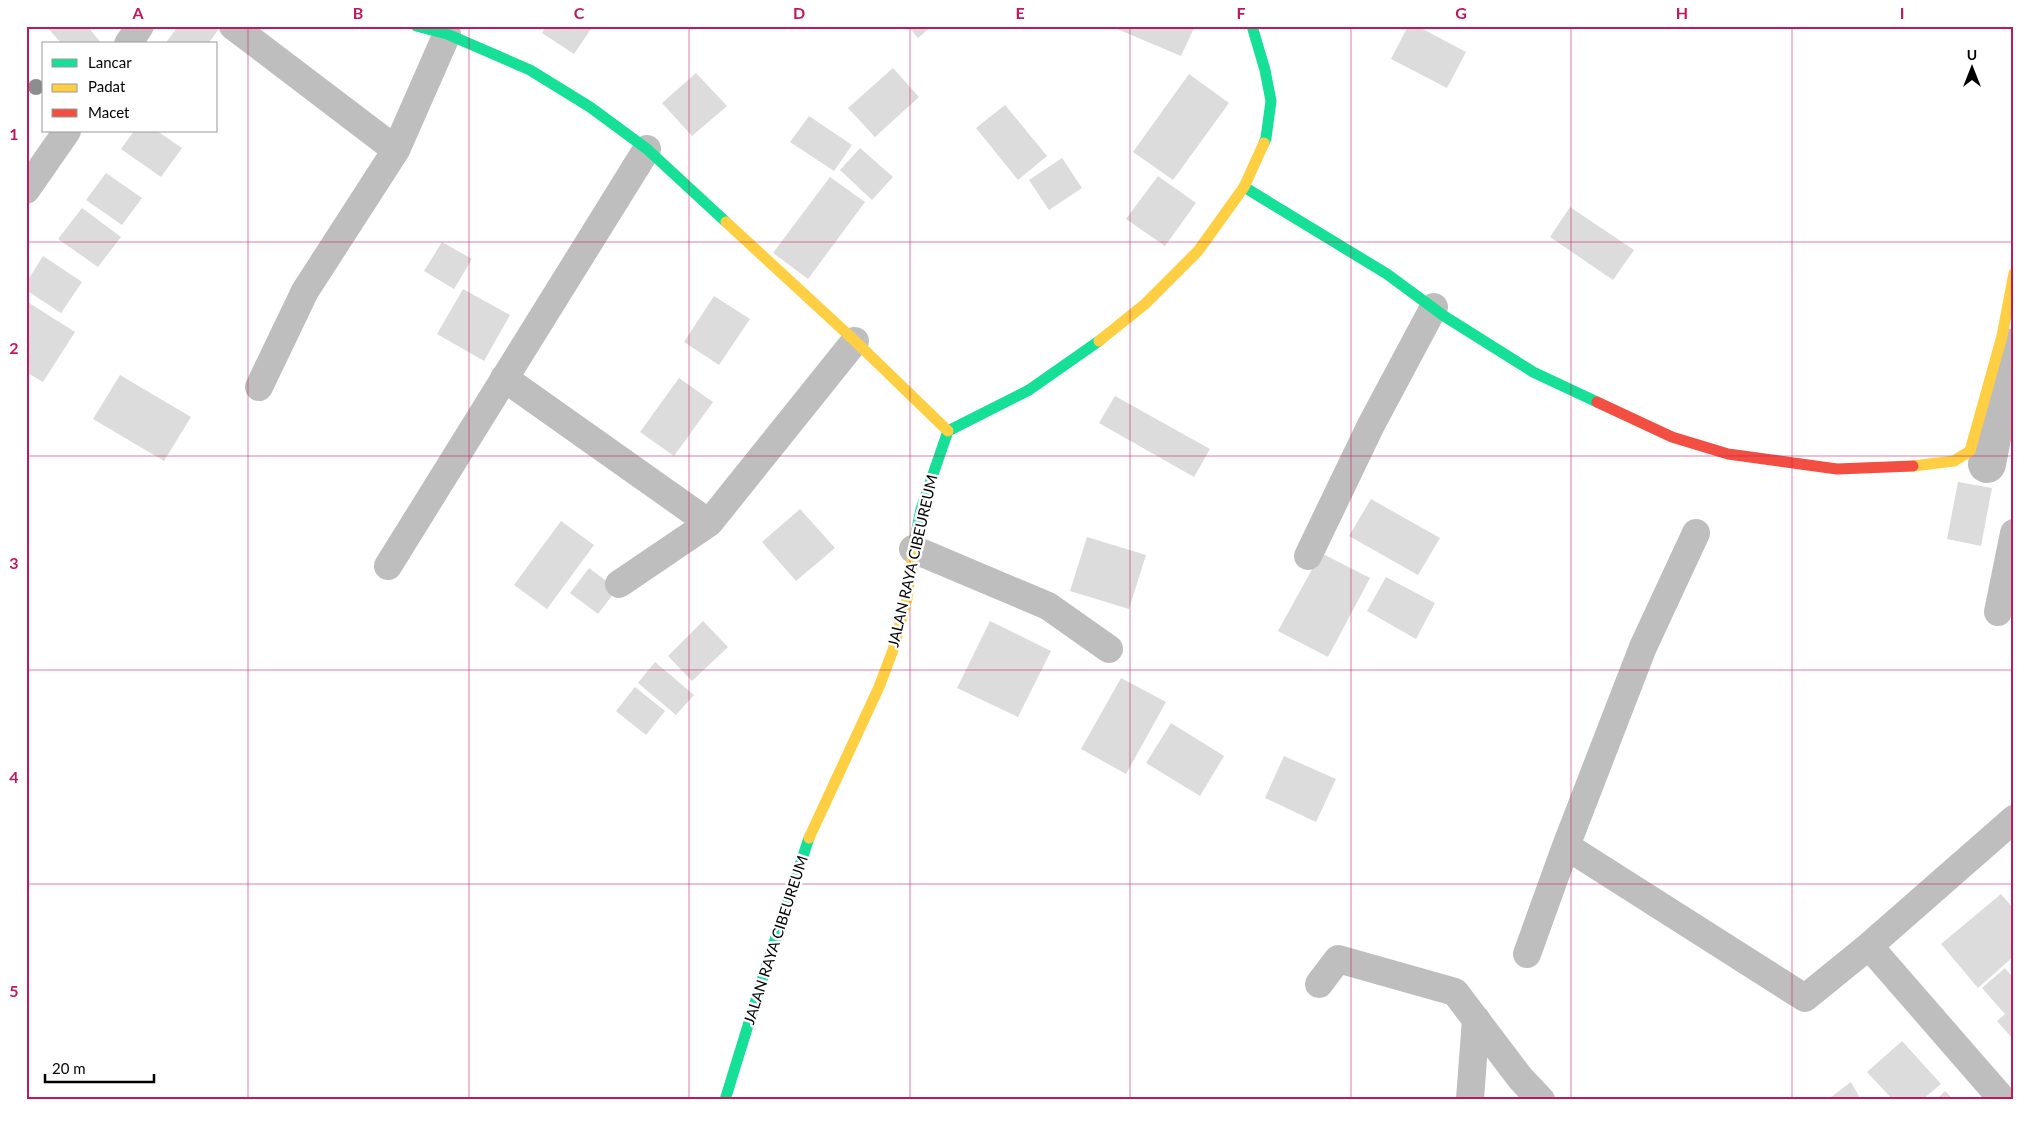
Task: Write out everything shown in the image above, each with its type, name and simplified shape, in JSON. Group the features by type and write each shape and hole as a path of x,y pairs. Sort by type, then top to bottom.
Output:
{"street":[{"path":"129,42 140,26"},
{"path":"232,26 396,150"},
{"path":"416,26 447,34 530,70 590,107 647,149 855,341 948,432 1029,390 1093,346 1145,304 1198,251 1244,187 1266,138 1271,101 1265,70 1252,26"},
{"path":"259,386 298,302 396,150 447,34"},
{"path":"26,190 66,132"},
{"path":"388,566 647,149"},
{"path":"1244,187 1388,274 1444,316 1532,372 1672,438 1728,454 1837,469 1930,465 1954,462 1970,451 2002,336 2014,273"},
{"path":"1308,556 1371,425 1434,307"},
{"path":"619,584 709,523 855,341"},
{"path":"504,378 709,523"},
{"name":"JALAN RAYA CIBEUREUM","path":"726,1100 767,964 813,826 879,687 893,650 907,599 913,549 921,509 933,470 948,432"},
{"path":"1527,954 1566,846 1643,647 1696,533"},
{"path":"1998,612 2014,533"},
{"path":"913,549 1048,606 1109,649"},
{"path":"1566,846 1805,998 1869,946 2014,819"},
{"path":"1869,946 2003,1100"},
{"path":"1319,984 1338,960 1455,992 1521,1079 1540,1100"},
{"path":"1470,1098 1476,1019"}],"building":[{"path":"46,26 87,26 100,42 60,42"},
{"path":"178,26 212,26 218,30 209,42 166,42"},
{"path":"546,26 593,26 574,54 542,33"},
{"path":"908,26 932,26 918,38"},
{"path":"1110,26 1195,26 1181,56"},
{"path":"1408,26 1417,26 1466,52 1447,88 1391,59"},
{"path":"893,68 919,97 875,137 848,108"},
{"path":"696,73 727,106 692,136 662,103"},
{"path":"1189,74 1229,103 1173,180 1133,152"},
{"path":"1005,105 1047,156 1018,180 976,128"},
{"path":"809,116 852,145 834,171 790,142"},
{"path":"133,132 158,132 182,148 161,177 121,149"},
{"path":"860,148 893,177 872,200 840,170"},
{"path":"1062,158 1082,188 1049,210 1029,180"},
{"path":"106,173 142,198 122,225 86,200"},
{"path":"1158,176 1196,203 1165,246 1126,219"},
{"path":"830,177 865,202 808,279 773,253"},
{"path":"1570,207 1634,250 1613,280 1550,237"},
{"path":"82,208 121,237 98,267 58,239"},
{"path":"442,242 472,259 454,289 424,271"},
{"path":"43,256 82,282 61,313 26,290 26,283"},
{"path":"463,289 510,315 484,361 437,334"},
{"path":"714,296 750,319 719,365 684,342"},
{"path":"26,301 75,332 43,382 26,372"},
{"path":"120,375 191,417 164,461 93,419"},
{"path":"679,378 713,402 674,456 640,432"},
{"path":"1115,396 1210,449 1194,477 1099,423"},
{"path":"1958,482 1992,488 1981,546 1947,539"},
{"path":"1371,499 1440,538 1418,575 1349,536"},
{"path":"800,509 835,548 796,581 762,542"},
{"path":"561,521 594,545 547,609 514,585"},
{"path":"1087,537 1146,555 1129,609 1070,591"},
{"path":"1321,553 1370,578 1328,657 1278,631"},
{"path":"589,568 617,589 598,614 570,593"},
{"path":"1386,577 1435,603 1416,639 1367,611"},
{"path":"703,621 728,647 692,681 668,656"},
{"path":"990,621 1051,651 1018,717 957,688"},
{"path":"655,662 694,695 676,715 638,683"},
{"path":"1121,678 1166,702 1126,774 1081,749"},
{"path":"635,687 665,711 646,735 616,711"},
{"path":"1171,723 1224,756 1200,796 1146,763"},
{"path":"1284,756 1336,779 1316,822 1265,798"},
{"path":"2001,894 2014,909 2014,956 1978,988 1941,944"},
{"path":"2005,968 2014,979 2014,1040 1997,1021 2005,1014 1982,988"},
{"path":"1902,1041 1941,1084 1922,1100 1893,1100 1867,1072"},
{"path":"1851,1082 1861,1100 1827,1100"},
{"path":"1945,1091 1954,1100 1936,1100"}],"waterway":[{"path":"1987,464 1998,407 2014,347"}],"traffic: fast":[{"path":"416,26 447,34 530,70 590,107 647,149 726,222"},
{"path":"1252,26 1265,70 1271,101 1264,143"},
{"path":"1244,187 1387,274 1444,316 1533,372 1597,402"},
{"path":"915,539 921,509 948,431 1029,390 1099,341"},
{"path":"725,1100 767,964 809,838"}],"traffic: slow":[{"path":"1099,341 1145,304 1198,251 1244,187 1264,143"},
{"path":"726,222 855,341 948,431"},
{"path":"1913,466 1954,461 1970,451 2002,336 2014,273"},
{"path":"809,838 879,687 893,650 907,599 915,539"}],"traffic: jam":[{"path":"1597,402 1672,437 1728,454 1837,469 1913,466"}]}
